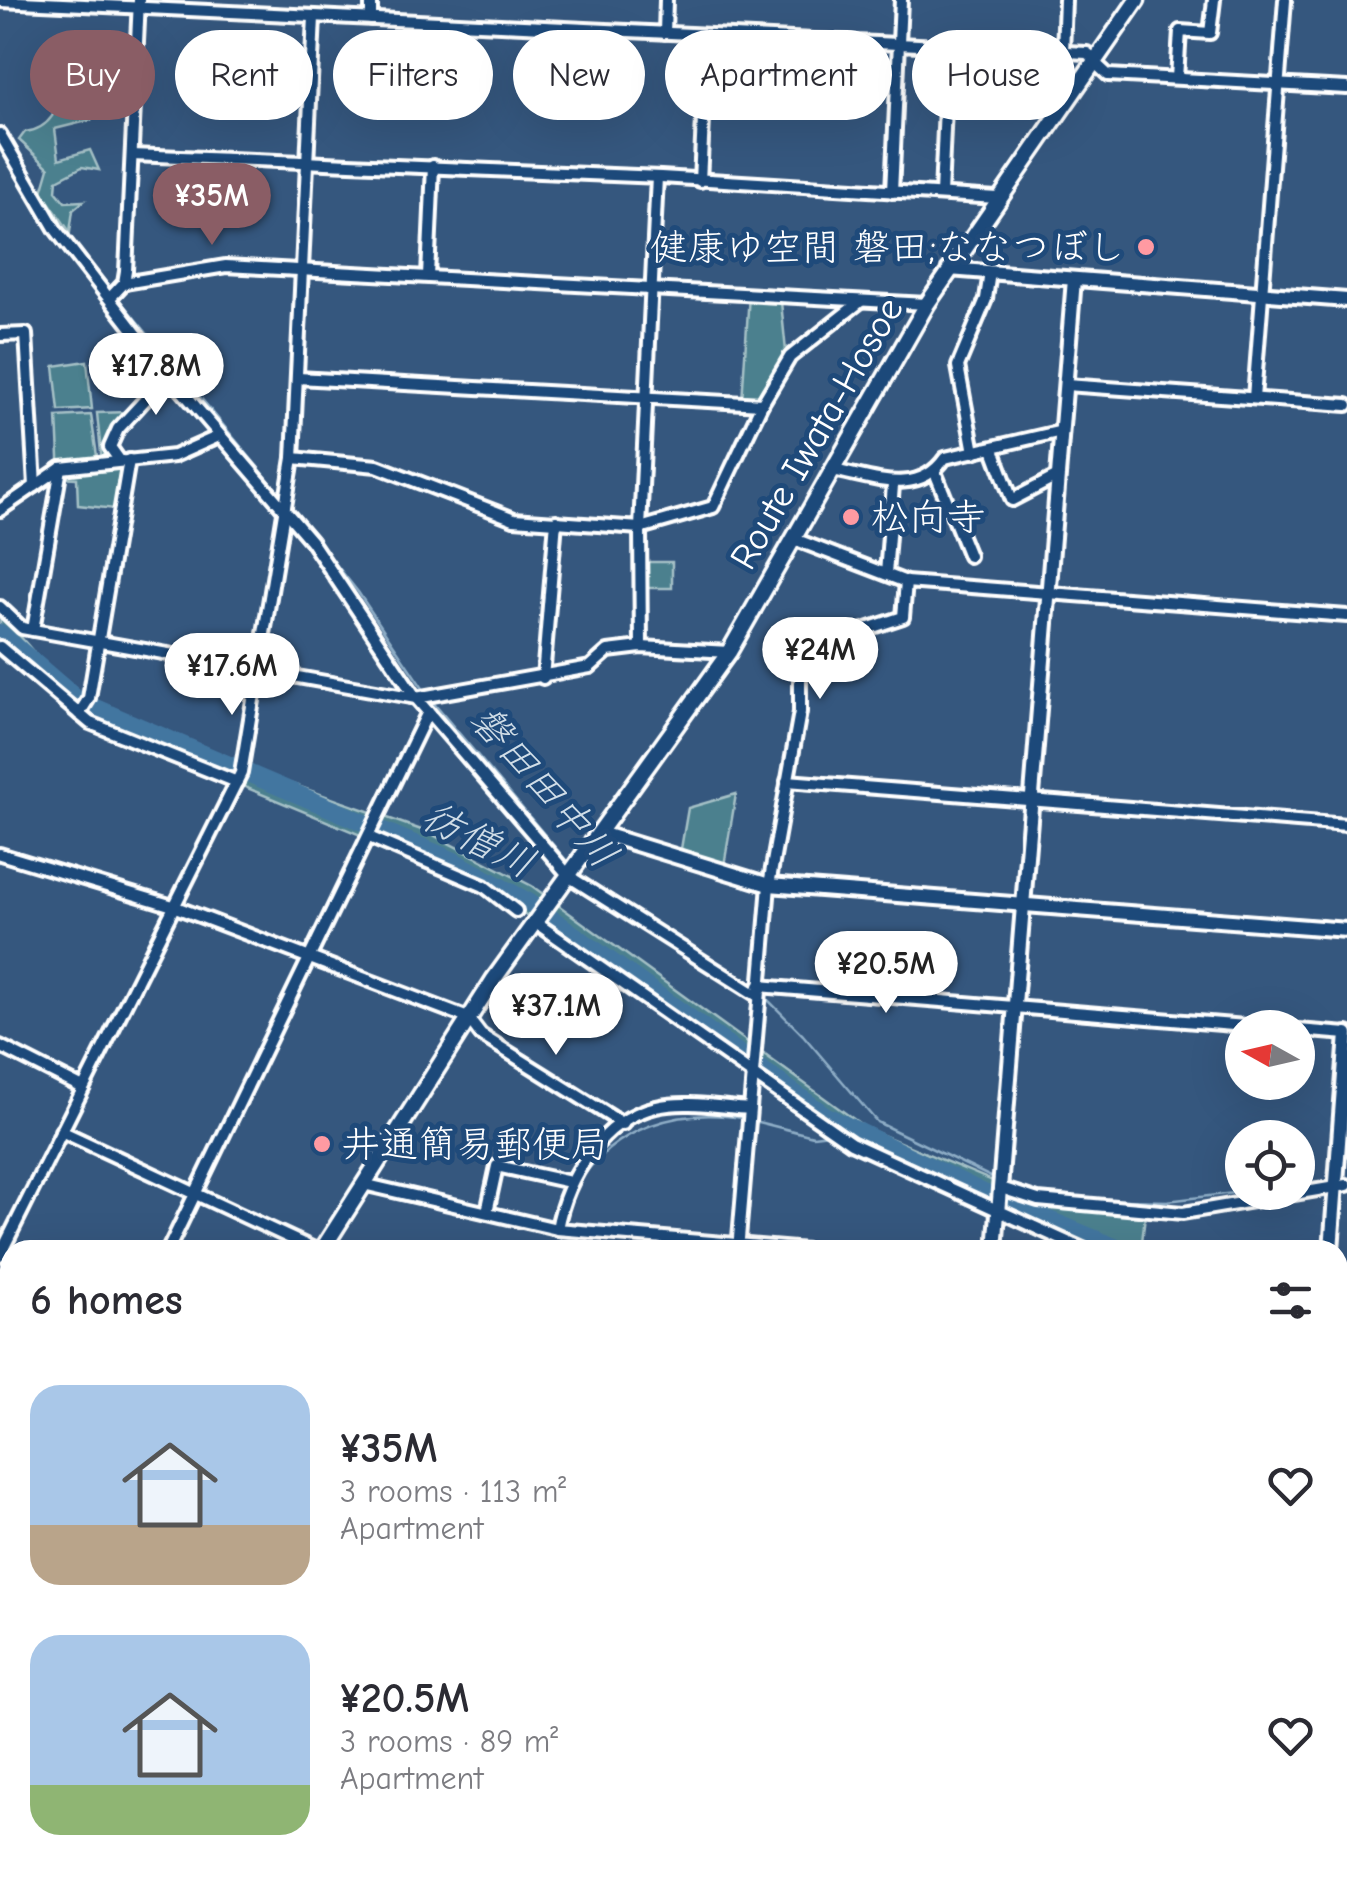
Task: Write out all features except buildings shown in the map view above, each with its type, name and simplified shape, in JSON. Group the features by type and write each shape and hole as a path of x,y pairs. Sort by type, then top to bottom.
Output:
{"main road":[{"name":"Route Iwata-Hosoe","path":"326,1240 468,1018 728,652 927,304 1137,0"}],"street":[{"path":"370,19 371,0"},
{"path":"665,30 666,0"},
{"path":"892,192 901,0"},
{"path":"1064,30 1065,0"},
{"path":"1177,78 1180,31 1210,33 1214,0"},
{"path":"1254,398 1286,0"},
{"path":"0,1 139,4 665,33"},
{"path":"124,283 139,4"},
{"path":"8,1240 239,778 288,513 314,16"},
{"path":"892,45 912,46"},
{"path":"1075,52 1087,53 1108,75 1347,88"},
{"path":"700,181 703,120"},
{"path":"941,194 944,120"},
{"path":"0,134 46,215 168,375 311,541 416,698 570,877 759,991 1017,1006 1225,1024"},
{"path":"132,155 657,177 998,198"},
{"path":"428,276 433,166"},
{"path":"641,647 640,528 657,177"},
{"path":"110,298 124,283 226,266 927,304"},
{"path":"949,269 1347,300"},
{"path":"974,452 958,366 986,299 990,272"},
{"path":"996,1240 1074,278"},
{"path":"293,458 377,466 495,515 640,528 713,508 762,404 790,357 863,300"},
{"path":"0,335 26,334 35,486"},
{"path":"125,461 110,447 118,429 168,375"},
{"path":"298,378 762,404"},
{"path":"1066,385 1347,405"},
{"path":"832,470 894,485 935,472 945,458 1062,431"},
{"path":"0,510 61,468 174,456 219,436"},
{"path":"992,449 1012,500 1058,476"},
{"path":"79,714 89,698 125,461"},
{"path":"32,630 61,468"},
{"path":"935,472 969,556"},
{"path":"886,574 894,485"},
{"path":"542,678 556,521"},
{"path":"794,539 906,582 1347,616"},
{"path":"740,1240 768,885 800,712 800,651 903,617 906,582"},
{"path":"0,607 22,628 416,698 542,678 590,667 608,652 641,647 728,652"},
{"path":"0,647 90,723 239,778"},
{"path":"173,1240 428,712"},
{"path":"788,782 1347,825"},
{"path":"600,832 768,885 1347,930"},
{"path":"369,837 484,886 516,911"},
{"path":"0,854 174,906 468,1018 481,1035 623,1124"},
{"path":"535,922 864,1151 1062,1240"},
{"path":"1315,1031 1347,1034 1341,1186 1333,1240"},
{"path":"0,1046 83,1088"},
{"path":"556,1229 570,1182 584,1160 623,1124 652,1108 685,1104 750,1110"},
{"path":"62,1131 297,1240"},
{"path":"487,1212 497,1166 570,1182"},
{"path":"363,1184 556,1229 668,1240"},
{"path":"1001,1188 1038,1200 1183,1213 1341,1186"}],"green space":[{"path":"91,120 55,129 59,159 90,150 99,170 82,167 57,180 56,191 65,202 84,201 73,210 70,232 42,192 49,168 19,140 25,132 48,122"},
{"path":"749,294 781,302 787,361 762,404 742,402"},
{"path":"87,361 92,409 59,411 54,366"},
{"path":"127,412 110,447 124,461 115,509 78,505 77,478 60,477 57,417 91,415 98,463 102,463 97,413"},
{"path":"647,562 672,562 672,588 647,588"},
{"path":"0,613 63,686 165,739 427,832 532,886 866,1128 1038,1200 1145,1215 1142,1240 1076,1240 878,1158 484,886 90,723 0,647"},
{"path":"736,794 724,866 681,849 688,808"}],"waterway":[{"name":"磐田田中川","path":"73,244 113,292"},
{"name":"磐田田中川","path":"118,298 282,496"},
{"name":"磐田田中川","path":"290,506 358,592 426,693"},
{"name":"磐田田中川","path":"1055,600 1347,622"},
{"name":"彷僧川","path":"0,633 79,701 452,860 530,903 825,1115 984,1193 1098,1240"},
{"name":"磐田田中川","path":"431,700 571,866"},
{"name":"磐田田中川","path":"692,948 753,987"},
{"name":"磐田田中川","path":"763,995 803,1035 877,1122 995,1179"},
{"path":"576,1186 609,1149 650,1126 697,1116 747,1119"},
{"path":"754,1121 813,1136 829,1134"},
{"path":"836,1130 845,1124"},
{"name":"磐田田中川","path":"1315,1183 1322,1182"},
{"name":"磐田田中川","path":"1030,1192 1047,1196"},
{"name":"磐田田中川","path":"1079,1199 1167,1201 1225,1194"},
{"path":"561,1240 562,1232"}],"place":[{"name":"健康ゆ空間 磐田;ななつぼし","path":"1146,247"},
{"name":"松向寺","path":"851,517"},
{"name":"井通簡易郵便局","path":"322,1144"}]}
